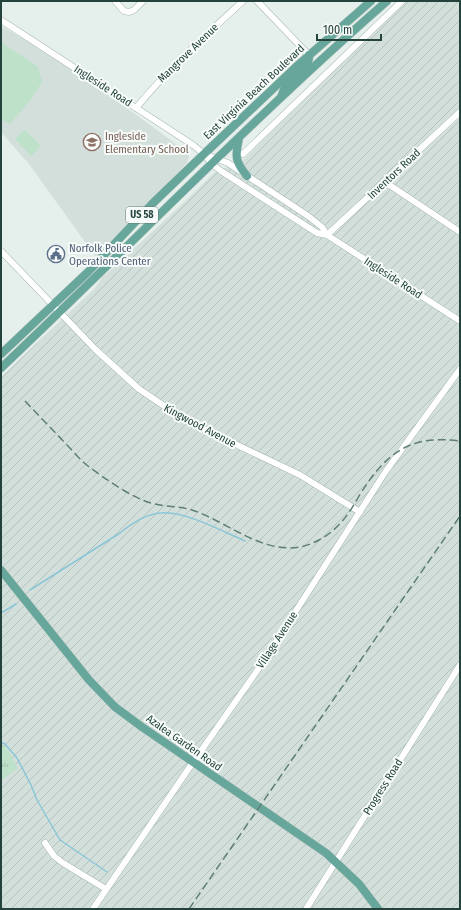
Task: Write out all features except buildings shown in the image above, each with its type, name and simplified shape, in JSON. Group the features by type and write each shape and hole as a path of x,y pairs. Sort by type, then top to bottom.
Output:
{"main road":[{"name":"East Virginia Beach Boulevard","path":"1,354 88,272 153,203 204,154 309,55 372,1"},
{"name":"East Virginia Beach Boulevard","path":"1,368 280,99 387,1"},
{"path":"280,99 287,83 307,66 309,55 326,56"},
{"path":"239,138 236,152 237,162 247,176"},
{"name":"Azalea Garden Road","path":"1,570 102,694 128,717 326,853 359,884 378,909"}],"street":[{"path":"114,1 124,11 129,12 134,10 143,1"},
{"name":"Mangrove Avenue","path":"136,108 152,89 203,37 243,1"},
{"path":"256,1 309,55"},
{"path":"243,154 402,1"},
{"name":"Ingleside Road","path":"1,20 215,161 274,206 317,233 327,235 460,321"},
{"name":"East Virginia Beach Boulevard","path":"311,70 320,79"},
{"name":"Inventors Road","path":"327,235 460,112"},
{"name":"Ingleside Road","path":"215,161 228,163 308,216 322,227 327,235"},
{"path":"385,182 460,232"},
{"name":"Kingwood Avenue","path":"1,251 96,350 139,389 185,420 300,475 360,512"},
{"name":"Village Avenue","path":"93,909 261,665 415,430 460,369"},
{"name":"Progress Road","path":"306,909 460,665"},
{"path":"45,843 54,856 63,864 106,889"}],"shaded area":[{"path":"407,1 460,1 460,909 1,909 1,781 17,768 6,747 1,744 1,377 94,289 102,278 215,172 243,160 332,72"},
{"name":"Ingleside Elementary School","path":"1,26 58,58 187,152 189,156 187,163 96,257 29,164 1,132"}],"green space":[{"path":"1,42 38,67 42,82 31,99 10,124 1,119"},
{"path":"25,130 41,146 31,156 15,139"},
{"path":"1,744 6,747 18,768 1,781"}],"waterway":[{"path":"30,590 134,523 155,514 170,513 192,518 245,541"},
{"path":"1,613 16,604"},
{"path":"1,742 5,744 17,758 37,800 60,840 107,872"}],"railway":[{"path":"25,401 85,464 110,482 135,497 151,503 192,510 208,516 254,540 286,548 302,546 319,540 332,531 347,515 369,481 379,469 389,458 400,450 412,444 426,441 460,441"},
{"path":"189,909 460,516"}],"place":[{"name":"Ingleside Elementary School","path":"92,142"},
{"name":"Norfolk Police Operations Center","path":"56,254"}]}
